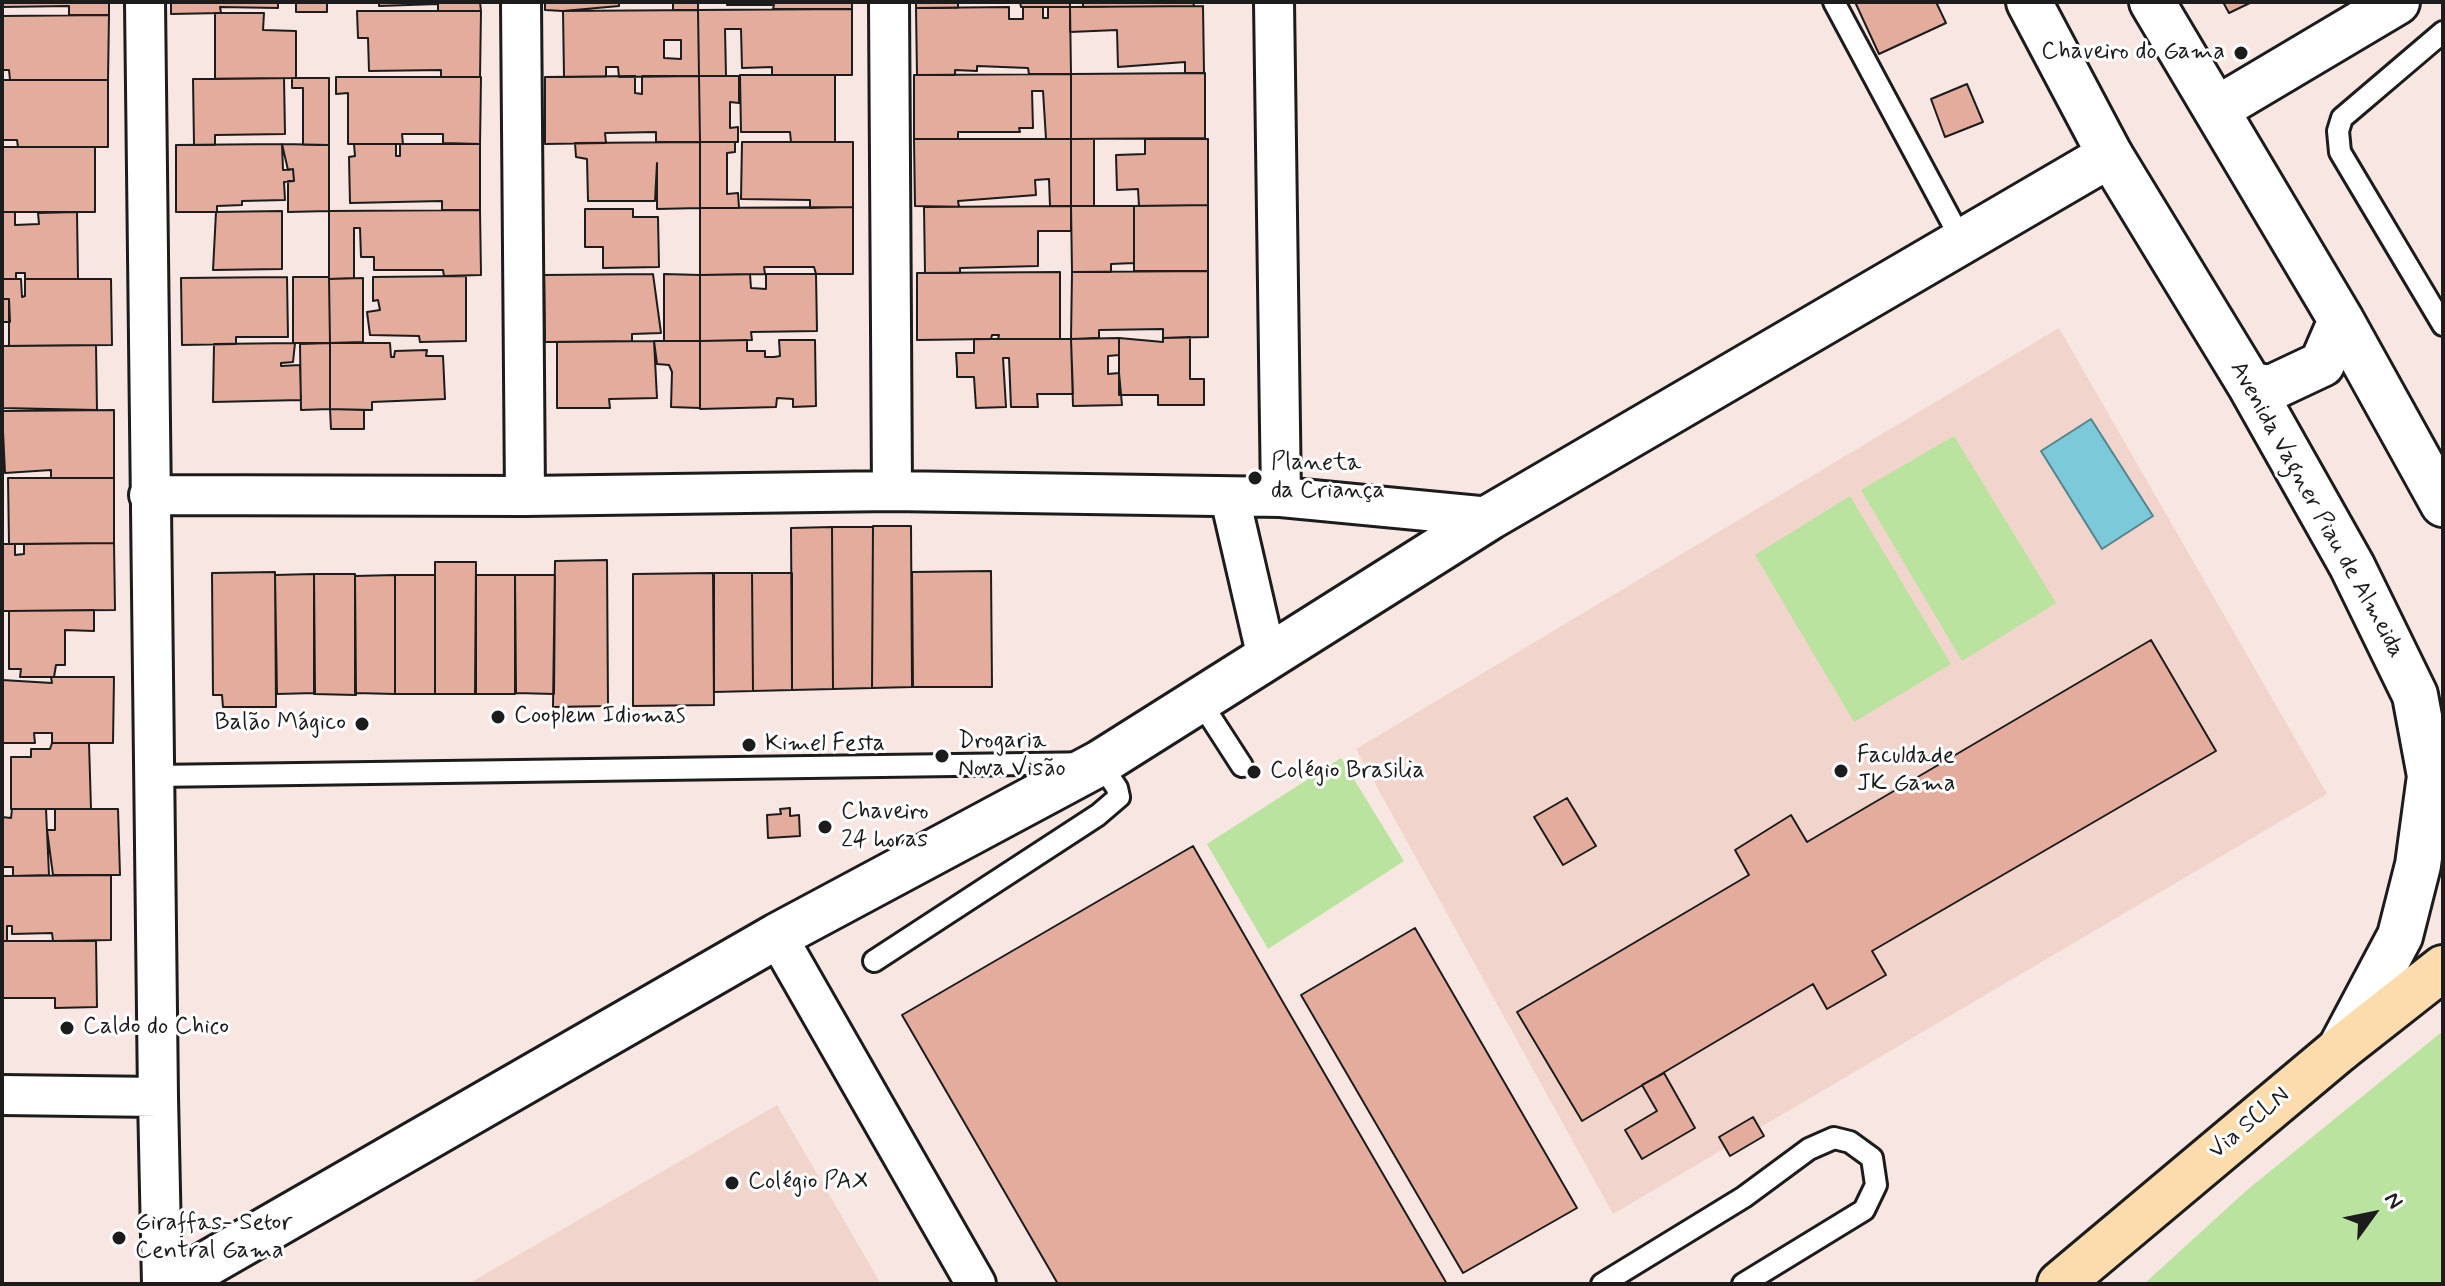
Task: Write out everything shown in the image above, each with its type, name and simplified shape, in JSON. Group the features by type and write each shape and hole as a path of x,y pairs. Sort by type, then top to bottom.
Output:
{"main road":[{"name":"Via SCLN","path":"2060,1284 2340,1049 2443,968"}],"street":[{"path":"145,2 149,495 162,1284"},
{"path":"521,2 525,496"},
{"path":"889,2 892,491"},
{"path":"1274,2 1281,497"},
{"name":"Avenida Vagner Piau de Almeida","path":"2029,2 2110,155 2250,385 2352,566 2415,695 2430,776 2418,865 2400,936 2340,1049"},
{"path":"2152,2 2341,320 2443,504"},
{"path":"2217,109 2397,2"},
{"path":"172,1284 777,936 1100,763 1490,517 2110,155"},
{"path":"2250,385 2271,388 2304,376 2322,364 2341,320"},
{"path":"149,495 525,496 892,491 1281,497 1490,517"},
{"path":"1230,498 1267,658"},
{"path":"777,936 976,1284"},
{"path":"2,1095 158,1097"}],"lane":[{"path":"1834,2 1962,241"},
{"path":"2443,32 2342,118 2338,131 2340,152 2443,325"},
{"path":"1200,701 1242,766"},
{"path":"153,776 1100,763 1117,788 1119,797 1098,815 874,961"},
{"path":"1602,1284 1744,1197 1809,1149 1834,1138 1850,1142 1872,1158 1876,1185 1864,1210 1743,1284"}],"shaded area":[{"name":"Faculdade JK Gama","path":"2059,328 2327,794 1613,1214 1356,749"},
{"name":"Colégio PAX","path":"777,1105 881,1284 468,1284 506,1262"}],"green space":[{"path":"1954,436 2056,603 1962,661 1861,490"},
{"path":"1850,496 1951,664 1854,722 1755,555"},
{"path":"1341,758 1404,861 1268,949 1207,844"},
{"path":"2443,1031 2443,1284 2144,1284 2247,1190"}],"water":[{"path":"2091,419 2153,516 2102,549 2041,451"}],"building":[{"path":"2,2 109,2 109,15 69,15 69,6 2,7"},
{"path":"171,2 278,2 278,8 220,7 221,13 171,14"},
{"path":"296,2 327,2 327,12 296,12"},
{"path":"379,2 480,2 481,11 438,11 438,4 379,6"},
{"path":"545,2 663,3 619,3 619,6 563,11 545,10"},
{"path":"673,2 698,2 698,10 673,10"},
{"path":"727,2 852,2 852,9 773,9 774,5 727,5"},
{"path":"916,2 958,2 958,8 916,8"},
{"path":"1020,2 1070,2 1070,7 1021,7"},
{"path":"1083,2 1193,2 1194,6 1083,7"},
{"path":"1855,2 1936,2 1946,23 1879,54"},
{"path":"2223,2 2252,2 2229,13"},
{"path":"1203,6 1204,73 1185,73 1185,62 1118,67 1117,30 1070,32 1070,7"},
{"path":"1009,7 1009,19 1023,19 1023,7 1043,7 1043,18 1048,18 1048,7 1070,7 1071,74 1029,74 1028,68 977,66 977,71 955,70 955,75 917,75 916,8"},
{"path":"852,9 852,75 772,75 772,67 742,68 741,29 725,29 726,76 699,76 698,10"},
{"path":"698,10 699,76 619,77 618,67 606,67 606,77 564,77 563,11","holes":["664,40 681,40 681,59 664,58"]},
{"path":"357,11 481,11 480,77 441,77 441,70 369,71 368,38 358,38"},
{"path":"215,13 264,13 263,30 296,31 296,78 215,79"},
{"path":"109,15 108,80 10,80 9,70 2,70 2,16"},
{"path":"1205,73 1205,138 1071,139 1071,74"},
{"path":"1071,74 1071,139 1046,139 1043,91 1032,91 1033,128 1019,128 1020,132 958,132 958,139 914,139 914,75"},
{"path":"740,75 835,75 835,142 791,142 790,132 741,132"},
{"path":"635,76 635,93 642,94 642,76 699,76 700,142 656,142 656,132 605,133 606,143 545,144 545,77"},
{"path":"699,76 739,76 739,103 730,102 730,128 738,127 738,142 700,142"},
{"path":"336,77 481,77 480,144 443,143 443,134 402,134 403,144 348,144 348,93 336,94"},
{"path":"284,78 285,134 215,135 215,145 194,145 193,79"},
{"path":"292,78 329,78 329,145 303,145 303,88 292,88"},
{"path":"2,80 108,80 108,147 18,147 17,140 2,140"},
{"path":"1967,84 1983,122 1945,137 1931,99"},
{"path":"914,139 1071,139 1071,206 1050,206 1049,179 1035,180 1036,195 958,201 959,207 915,206"},
{"path":"1071,139 1094,139 1094,206 1071,206"},
{"path":"1145,139 1208,139 1208,205 1139,206 1138,189 1117,190 1116,155 1145,154"},
{"path":"700,142 700,208 657,209 657,163 655,201 588,201 587,159 576,157 575,143"},
{"path":"700,142 735,142 735,152 727,153 727,194 738,193 739,208 700,208"},
{"path":"742,142 853,142 853,207 810,208 810,200 741,199"},
{"path":"282,144 283,170 293,169 294,181 284,182 285,200 242,201 242,205 217,206 217,212 176,212 176,145"},
{"path":"282,144 329,145 329,211 288,212 288,181 294,181 293,169 288,170"},
{"path":"354,144 396,144 396,156 400,156 400,144 480,144 480,210 442,210 442,201 350,203 349,157 355,156"},
{"path":"2,147 95,147 95,212 2,212"},
{"path":"1208,205 1208,271 1134,271 1134,206"},
{"path":"1071,206 1134,206 1134,263 1111,264 1111,272 1072,272"},
{"path":"1071,206 1071,231 1038,231 1038,266 960,268 960,273 925,273 924,207"},
{"path":"853,207 853,274 816,274 814,267 764,267 765,274 700,275 700,208"},
{"path":"585,209 633,209 633,217 658,217 659,267 603,268 603,247 585,247"},
{"path":"480,210 481,275 444,276 443,270 374,270 374,257 361,257 360,228 354,228 354,278 329,279 329,211"},
{"path":"282,211 282,269 213,270 216,212"},
{"path":"2,212 15,212 15,225 39,224 38,213 77,212 78,279 25,279 25,273 16,273 16,279 2,279"},
{"path":"1208,271 1208,337 1163,338 1163,329 1099,330 1099,338 1071,339 1072,272"},
{"path":"1060,272 1060,339 998,339 999,335 992,335 991,339 917,340 917,273"},
{"path":"653,274 661,333 632,334 632,341 545,342 544,275"},
{"path":"664,274 700,275 700,341 664,341"},
{"path":"750,274 751,288 766,289 766,274 816,274 817,331 751,332 752,340 700,341 700,275"},
{"path":"466,276 466,341 420,342 419,336 370,335 367,312 380,310 378,300 373,301 373,277"},
{"path":"287,277 288,337 236,337 236,344 182,345 181,278"},
{"path":"293,277 329,277 330,343 293,343"},
{"path":"363,278 363,342 330,343 329,279"},
{"path":"2,279 21,279 22,297 25,296 25,279 111,279 112,345 9,346 9,299 2,299"},
{"path":"2,299 9,299 10,322 2,322"},
{"path":"1190,337 1190,379 1204,379 1204,405 1158,405 1158,395 1119,395 1119,338 1163,342 1163,338"},
{"path":"1119,338 1119,355 1108,356 1108,374 1119,373 1122,405 1073,406 1071,339"},
{"path":"974,339 1071,339 1073,394 1037,394 1038,407 1011,407 1009,358 1003,358 1006,407 976,408 974,377 957,377 956,353 974,353"},
{"path":"747,340 747,351 765,351 765,357 774,357 780,356 779,340 815,340 816,406 793,407 793,399 777,398 776,407 700,409 700,341"},
{"path":"654,341 700,341 700,408 671,407 672,372 669,365 657,364"},
{"path":"654,341 657,398 609,399 610,408 557,408 557,342"},
{"path":"295,343 293,362 281,363 281,366 300,365 301,400 213,402 214,344"},
{"path":"330,343 330,409 301,410 300,344"},
{"path":"330,343 390,343 391,357 394,357 395,351 427,350 426,356 443,356 445,399 372,402 372,410 330,409"},
{"path":"96,345 97,410 2,408 2,346"},
{"path":"330,409 364,410 364,429 331,429"},
{"path":"114,410 114,478 51,478 51,470 5,473 2,411"},
{"path":"8,478 114,478 114,543 9,544"},
{"path":"873,526 911,526 912,687 872,688"},
{"path":"832,527 873,527 872,688 833,689"},
{"path":"832,527 833,689 792,690 791,528"},
{"path":"114,543 115,610 2,611 2,544 15,544 15,555 24,554 24,544"},
{"path":"607,560 608,706 553,707 555,561"},
{"path":"435,562 476,562 475,694 435,694"},
{"path":"991,571 992,687 913,687 912,572"},
{"path":"275,572 276,707 223,707 222,695 213,695 212,573"},
{"path":"713,573 714,705 633,706 633,574"},
{"path":"714,573 752,573 753,691 714,692"},
{"path":"752,573 792,573 792,690 753,691"},
{"path":"314,574 315,693 277,694 275,575"},
{"path":"314,574 355,574 356,695 314,694"},
{"path":"395,575 435,575 435,694 395,694"},
{"path":"395,575 395,694 355,693 355,576"},
{"path":"476,575 515,575 515,694 476,694"},
{"path":"515,575 555,575 554,694 516,693"},
{"path":"94,610 94,631 65,630 65,665 56,665 54,677 20,677 21,669 9,669 9,611"},
{"path":"2151,640 2216,751 1872,951 1886,975 1827,1009 1813,984 1582,1121 1517,1012 1749,875 1735,850 1791,815 1807,842"},
{"path":"51,677 114,677 113,743 52,743 52,733 34,733 35,743 2,743 2,680 52,683"},
{"path":"52,743 89,743 91,809 11,809 11,757 31,757 31,749 50,749"},
{"path":"1567,798 1596,846 1563,865 1534,817"},
{"path":"790,808 790,816 799,815 800,836 768,838 767,815 781,814 780,809"},
{"path":"12,809 46,809 49,875 13,876 13,867 2,867 2,817 11,818"},
{"path":"55,809 118,809 120,875 53,875 47,830 55,830"},
{"path":"1193,846 1447,1284 1058,1284 902,1015"},
{"path":"111,875 111,940 53,941 52,933 12,934 12,926 7,926 7,941 2,941 2,876"},
{"path":"1415,928 1577,1208 1463,1273 1301,995"},
{"path":"2,941 96,941 97,1007 55,1008 55,998 2,998"},
{"path":"1664,1073 1695,1128 1642,1159 1625,1130 1657,1111 1642,1085"},
{"path":"1753,1117 1764,1136 1730,1156 1719,1137"}],"place":[{"name":"Chaveiro do Gama","path":"2241,53"},
{"name":"Planeta da Criança","path":"1255,478"},
{"name":"Cooplem Idiomas","path":"498,717"},
{"name":"Balão Mágico","path":"362,724"},
{"name":"Kimel Festa","path":"749,745"},
{"name":"Drogaria Nova Visão","path":"942,756"},
{"name":"Faculdade JK Gama","path":"1841,771"},
{"name":"Colégio Brasilia","path":"1254,772"},
{"name":"Chaveiro 24 horas","path":"825,827"},
{"name":"Caldo do Chico","path":"67,1028"},
{"name":"Colégio PAX","path":"732,1183"},
{"name":"Giraffas- Setor Central Gama","path":"119,1238"}]}
